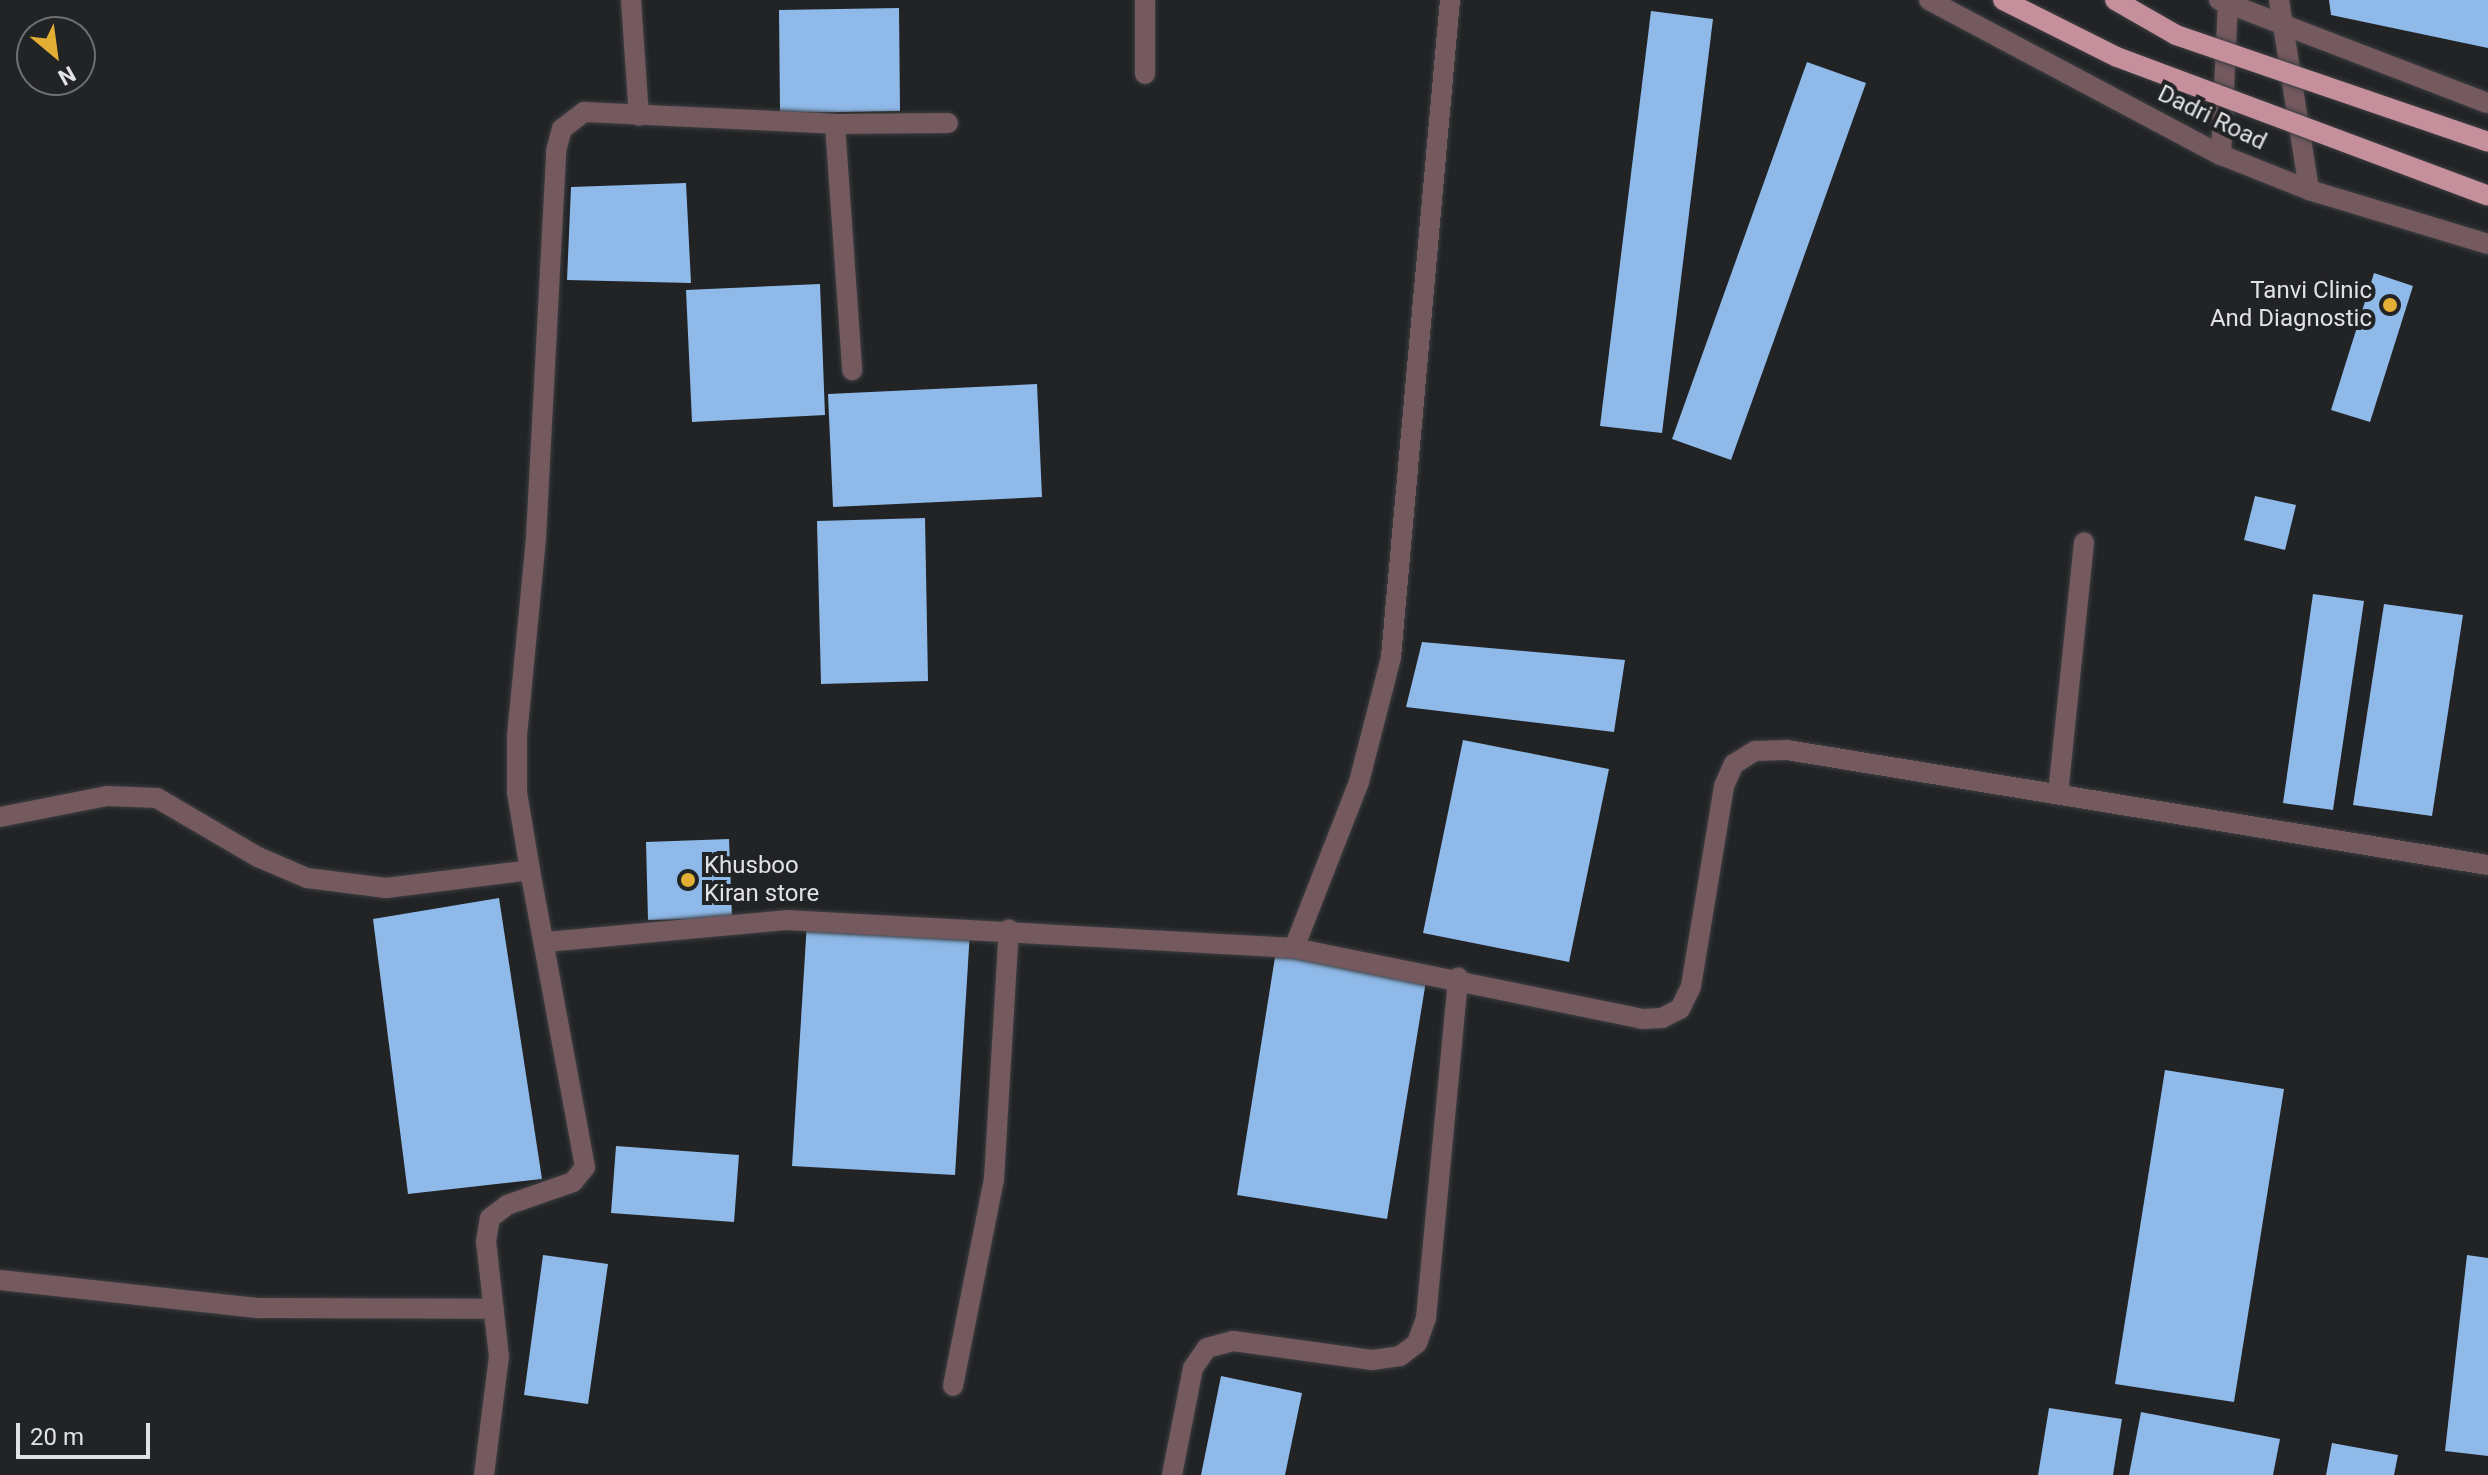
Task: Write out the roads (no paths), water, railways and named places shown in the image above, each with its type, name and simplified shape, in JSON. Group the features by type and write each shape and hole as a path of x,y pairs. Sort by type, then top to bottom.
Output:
{"main road":[{"path":"2003,0 2117,57 2488,196"},
{"path":"2115,0 2176,35 2488,142"}],"street":[{"path":"631,0 639,116"},
{"path":"1145,0 1145,74"},
{"path":"1294,948 1359,782 1391,657 1450,0"},
{"name":"Dadri Road","path":"1929,0 2221,155 2309,190 2488,244"},
{"path":"2279,0 2286,24 2309,190"},
{"path":"2221,155 2225,2 2488,103"},
{"path":"484,1475 499,1357 486,1242 490,1218 507,1205 573,1182 585,1167 517,792 517,736 536,538 556,151 562,129 584,112 835,124 948,123"},
{"path":"835,124 852,370"},
{"path":"2058,794 2084,542"},
{"path":"546,942 786,920 1009,929 1294,948 1458,978 1642,1019 1680,1009 1691,986 1724,786 1734,764 1755,751 1787,750 2488,865"},
{"path":"0,817 107,796 157,798 258,857 307,878 386,888 530,870"},
{"path":"953,1386 994,1179 1009,929"},
{"path":"1172,1475 1193,1368 1207,1348 1233,1341 1372,1360 1400,1356 1417,1343 1426,1318 1458,978"},
{"path":"0,1280 259,1308 494,1309"}],"place":[{"name":"Tanvi Clinic And Diagnostic","path":"2390,305"},
{"name":"Khusboo Kiran store","path":"688,880"}]}
